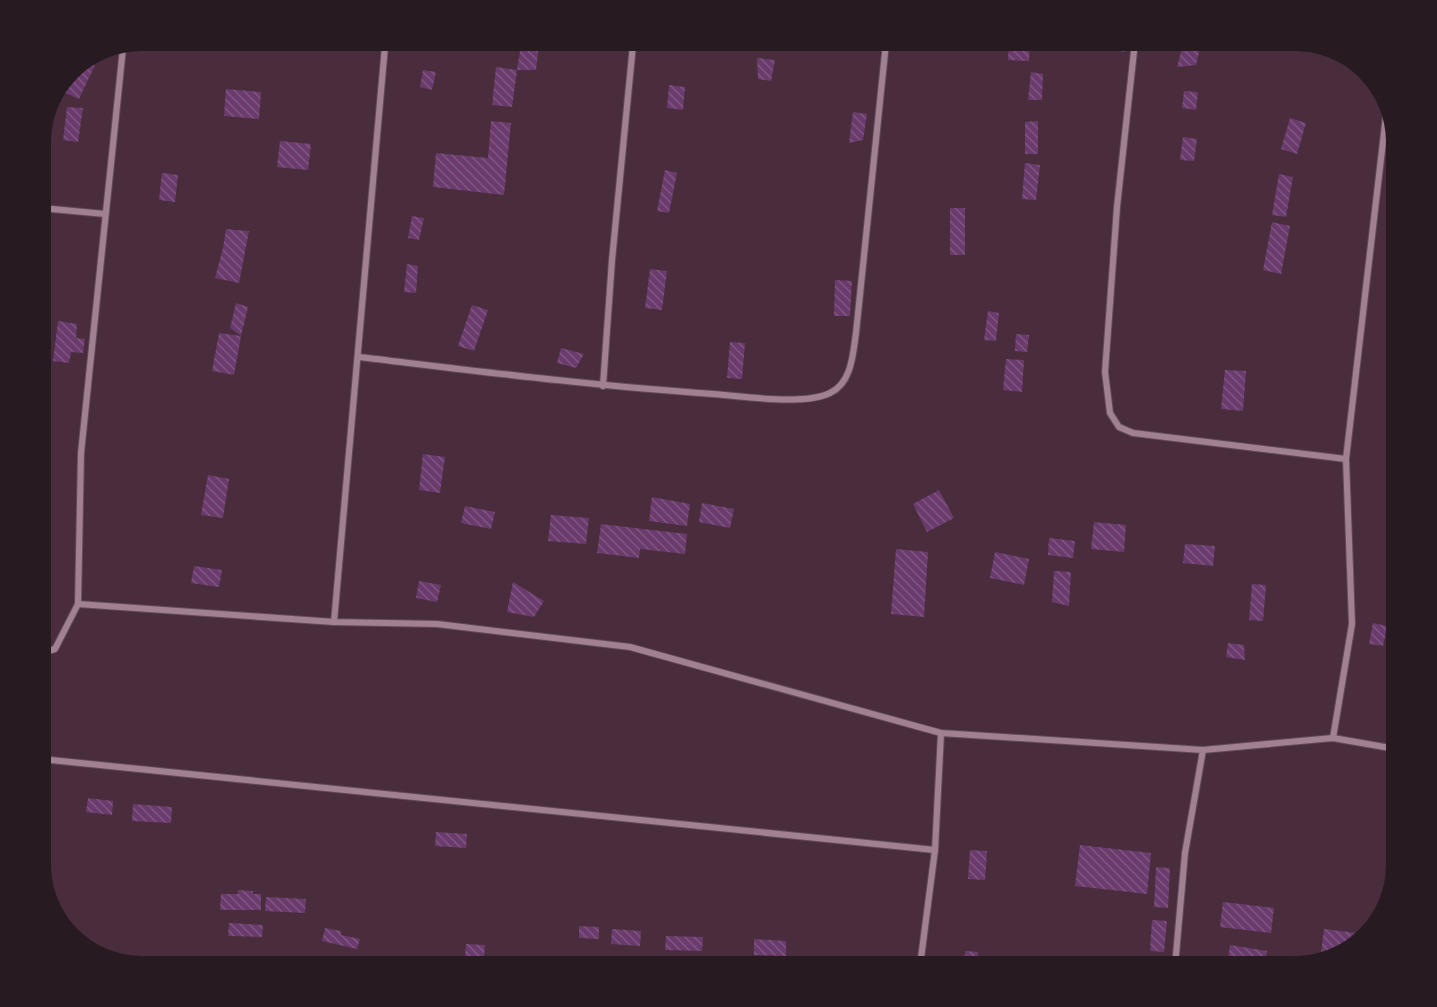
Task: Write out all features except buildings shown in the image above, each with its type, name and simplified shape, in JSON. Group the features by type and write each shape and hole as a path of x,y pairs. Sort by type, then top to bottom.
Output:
{"street":[{"path":"334,622 385,51"},
{"path":"603,386 612,260 632,51"},
{"path":"359,357 603,386 778,399 817,397 832,393 845,381 852,360 863,278 885,51"},
{"path":"1134,51 1117,207 1105,372 1110,413 1119,427 1133,433 1346,459"},
{"path":"51,650 55,649 78,604 81,453 122,53"},
{"path":"1332,738 1352,624 1346,459 1385,127"},
{"path":"51,209 105,214"},
{"path":"78,604 334,622 437,624 630,647 941,733 1203,750 1332,738 1386,747"},
{"path":"921,956 935,850 941,733"},
{"path":"1176,956 1185,853 1203,750"},
{"path":"51,760 935,850"}]}
